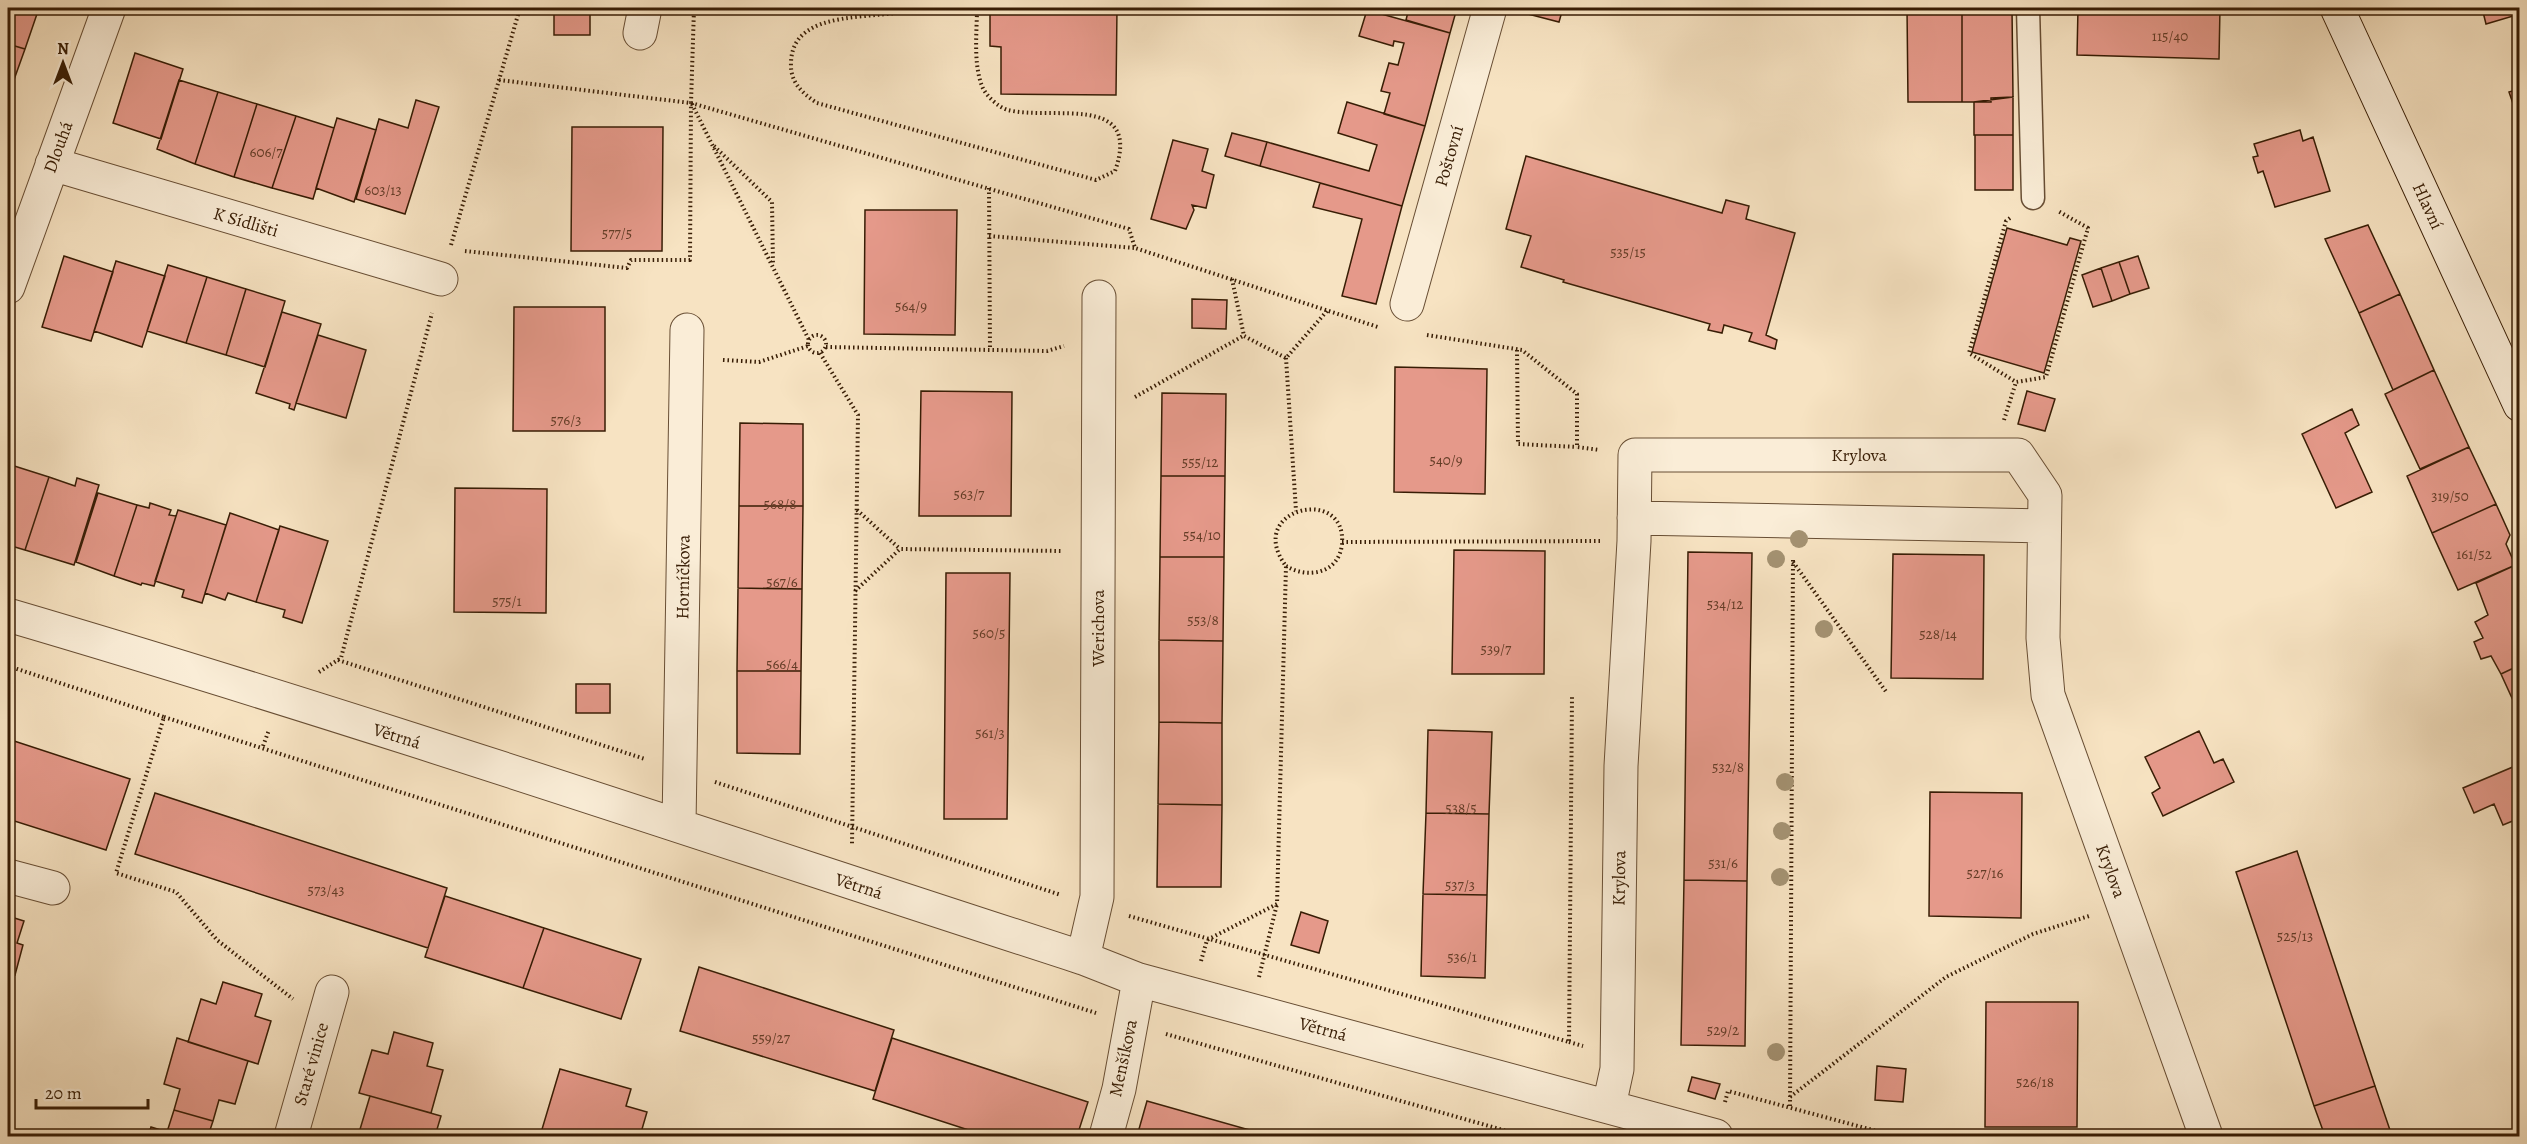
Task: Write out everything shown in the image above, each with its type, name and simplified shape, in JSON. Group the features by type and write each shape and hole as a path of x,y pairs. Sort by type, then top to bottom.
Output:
{"street":[{"name":"Dlouhá","path":"8,287 109,8"},
{"name":"Poštovní","path":"1412,318 1490,8"},
{"name":"Hlavní","path":"2337,8 2520,405"},
{"name":"K Sídlišti","path":"52,164 445,264"},
{"name":"Werichova","path":"1083,958 1097,897 1099,297"},
{"name":"Horníčkova","path":"679,825 687,344"},
{"name":"Krylova","path":"1609,1106 1617,1056 1621,766 1634,530 1635,455 2018,455 2045,495 2043,638 2048,695 2206,1137"},
{"path":"1634,530 1792,521 2044,526"},
{"name":"Větrná","path":"8,615 182,666 279,699 679,825 852,884 1083,958 1139,980 1609,1106 1720,1121"},
{"path":"8,876 53,888"},
{"name":"Menšíkova","path":"1106,1137 1119,1089 1139,980"},
{"name":"Staré vinice","path":"291,1137 330,1000"}],"lane":[{"path":"2028,8 2033,198"}],"path":[{"path":"263,746 288,676 305,681 341,658 445,264 520,8"},
{"path":"445,264 627,268 631,260 690,260 694,8"},
{"path":"919,8 883,16 826,20 807,30 797,41 791,54 791,75 802,93 817,104 1096,180 1115,171 1122,151 1120,134 1112,124 1085,114 1006,110 992,100 982,87 977,61 977,8"},
{"path":"499,80 691,103 1130,229 1135,248"},
{"path":"691,103 809,340 808,346 811,352 820,353"},
{"path":"712,144 771,202 773,268"},
{"path":"989,188 990,350"},
{"path":"2033,198 2006,221 1969,353 2016,382 2046,377 2088,228"},
{"path":"989,236 1135,248 1384,328"},
{"path":"1232,279 1244,336"},
{"path":"1296,511 1286,358 1327,311"},
{"path":"1412,318 1522,350 1577,394 1577,447"},
{"path":"809,340 816,334 822,336 826,347"},
{"path":"820,353 826,347 1047,351 1099,334"},
{"path":"1244,336 1286,358"},
{"path":"1099,398 1137,398 1244,336"},
{"path":"687,344 759,362 808,346"},
{"path":"1517,350 1518,444 1577,447 1635,455"},
{"path":"820,353 858,415 852,884"},
{"path":"1994,455 2016,382"},
{"path":"1318,509 1327,513 1335,521 1342,542 1340,552 1327,569 1306,574 1286,566 1279,557 1276,535 1286,516 1296,511 1318,509"},
{"path":"857,510 900,549 1098,552"},
{"path":"1790,1106 1792,521"},
{"path":"1342,542 1634,530"},
{"path":"855,591 900,549"},
{"path":"1792,561 1887,693"},
{"path":"1266,949 1277,904 1286,566"},
{"path":"8,666 1131,1024 1524,1137"},
{"path":"164,717 116,873 176,892 217,940 288,998 330,1000"},
{"path":"1192,994 1207,940 1277,904"},
{"path":"1790,1098 1946,977 2032,934 2124,905"},
{"path":"1569,1041 1617,1056"},
{"path":"1720,1121 1728,1091 1790,1106 1895,1137"}],"building":[{"path":"8,8 28,8 38,11 25,49 8,44"},
{"path":"554,8 590,8 590,35 554,35"},
{"path":"990,8 1117,8 1116,95 1001,94 1001,47 990,46"},
{"path":"1409,8 1457,8 1450,33 1406,20"},
{"path":"1526,8 1563,8 1559,22 1524,13"},
{"path":"1907,8 1962,8 1962,102 1908,102"},
{"path":"1962,8 2012,8 2013,97 1991,98 1991,102 1962,102"},
{"path":"2078,8 2220,8 2219,59 2077,55"},
{"path":"2482,8 2520,8 2520,14 2486,24"},
{"path":"1367,10 1450,33 1425,126 1384,114 1390,93 1381,91 1389,63 1398,65 1404,43 1394,41 1393,46 1359,36"},
{"path":"8,44 25,49 11,88 8,86"},
{"path":"135,53 183,69 161,139 113,123"},
{"path":"179,80 218,92 195,164 157,149"},
{"path":"2520,89 2520,124 2509,92"},
{"path":"218,92 257,104 234,177 195,164"},
{"path":"2013,97 2013,135 1974,135 1974,102"},
{"path":"416,100 439,107 405,214 356,199 379,119 408,128"},
{"path":"1347,102 1425,126 1402,206 1260,166 1267,142 1369,171 1377,145 1338,133"},
{"path":"257,104 296,116 272,188 234,177"},
{"path":"296,116 334,128 313,199 272,188"},
{"path":"337,118 376,130 354,202 316,188"},
{"path":"572,127 663,127 662,251 571,251"},
{"path":"2300,130 2303,141 2313,137 2330,191 2275,207 2263,171 2258,173 2253,157 2258,156 2254,144"},
{"path":"1232,133 1267,142 1260,166 1225,156"},
{"path":"1975,135 2013,135 2013,190 1975,190"},
{"path":"1173,140 1208,149 1202,171 1214,175 1206,208 1192,205 1194,210 1186,229 1151,219"},
{"path":"1526,156 1722,213 1726,200 1749,206 1746,219 1795,233 1766,335 1777,340 1775,349 1749,341 1752,333 1724,325 1722,333 1708,330 1710,324 1563,282 1564,280 1521,267 1531,236 1506,229"},
{"path":"1320,183 1402,206 1376,304 1342,296 1362,219 1313,207"},
{"path":"865,210 957,210 955,335 864,334"},
{"path":"2368,225 2400,294 2359,313 2325,239"},
{"path":"2007,228 2067,245 2070,238 2081,241 2044,373 1972,352"},
{"path":"64,256 113,272 91,341 42,327"},
{"path":"2138,256 2149,288 2130,294 2119,262"},
{"path":"116,261 165,276 142,347 94,331"},
{"path":"2119,262 2130,294 2112,301 2101,268"},
{"path":"168,265 207,277 186,343 147,331"},
{"path":"2101,268 2112,301 2093,307 2082,275"},
{"path":"207,277 246,289 226,355 186,343"},
{"path":"246,289 285,301 265,367 226,355"},
{"path":"2400,294 2434,370 2393,390 2359,313"},
{"path":"1192,299 1227,300 1226,329 1192,328"},
{"path":"514,307 605,307 605,431 513,431"},
{"path":"282,312 321,324 294,410 289,408 290,404 256,393"},
{"path":"318,335 366,350 346,418 296,403"},
{"path":"1395,367 1487,369 1485,494 1394,492"},
{"path":"2434,370 2469,447 2420,469 2385,394"},
{"path":"921,391 1012,392 1011,516 919,516"},
{"path":"2027,391 2055,399 2045,431 2018,424"},
{"path":"1162,393 1226,394 1225,476 1161,476"},
{"path":"2352,409 2359,425 2345,433 2372,492 2336,508 2302,434"},
{"path":"740,423 803,424 803,506 739,506"},
{"path":"2469,447 2496,504 2432,533 2407,476"},
{"path":"8,464 49,477 25,550 8,545"},
{"path":"1161,476 1225,476 1224,557 1160,557"},
{"path":"49,477 75,486 77,478 99,485 74,565 25,550"},
{"path":"455,488 547,489 546,613 454,612"},
{"path":"98,493 137,505 114,576 76,562"},
{"path":"150,503 171,510 169,515 176,516 154,586 142,583 141,585 114,576 137,505 149,508"},
{"path":"2496,504 2510,535 2506,544 2514,562 2520,560 2520,563 2458,590 2432,533"},
{"path":"739,506 803,506 802,589 738,588"},
{"path":"178,510 226,525 202,603 182,597 184,590 155,581"},
{"path":"230,513 279,530 256,602 228,593 225,600 205,593"},
{"path":"280,526 328,541 302,623 283,617 285,610 256,602"},
{"path":"1454,550 1545,551 1544,674 1452,674"},
{"path":"1688,552 1752,553 1747,881 1684,880"},
{"path":"1893,554 1984,555 1983,679 1891,678"},
{"path":"1160,557 1224,557 1223,641 1159,640"},
{"path":"2520,563 2520,665 2501,674 2491,656 2481,659 2474,642 2483,638 2475,622 2488,615 2476,583"},
{"path":"946,573 1010,573 1007,819 944,819"},
{"path":"738,588 802,589 801,671 737,671"},
{"path":"1159,640 1223,641 1222,723 1159,722"},
{"path":"2520,665 2520,708 2517,709 2501,674"},
{"path":"737,671 801,671 800,754 737,753"},
{"path":"576,684 610,684 610,713 576,713"},
{"path":"1159,722 1222,723 1222,805 1158,804"},
{"path":"1428,730 1492,732 1489,814 1426,813"},
{"path":"2199,731 2214,763 2223,759 2234,782 2163,816 2152,793 2160,788 2145,757"},
{"path":"8,739 130,779 106,850 8,819"},
{"path":"2520,764 2520,818 2503,825 2494,804 2474,813 2463,788"},
{"path":"1930,792 2022,793 2021,918 1929,916"},
{"path":"155,793 447,888 428,948 135,854"},
{"path":"1158,804 1222,805 1221,887 1157,887"},
{"path":"1426,813 1489,814 1487,895 1423,894"},
{"path":"2297,851 2375,1086 2314,1106 2236,872"},
{"path":"1684,880 1747,881 1745,1046 1681,1045"},
{"path":"1423,894 1487,895 1485,978 1421,976"},
{"path":"445,896 544,928 523,988 425,957"},
{"path":"1301,912 1328,921 1319,953 1291,945"},
{"path":"8,916 24,921 17,943 23,945 15,975 9,973 8,979"},
{"path":"544,928 641,959 621,1019 523,988"},
{"path":"699,967 894,1030 875,1091 680,1031"},
{"path":"223,982 262,994 255,1016 271,1021 258,1064 188,1042 201,999 216,1004"},
{"path":"1986,1002 2078,1002 2077,1127 1985,1127"},
{"path":"394,1032 433,1043 427,1066 443,1070 431,1113 359,1093 372,1050 388,1054"},
{"path":"177,1038 248,1061 235,1104 219,1100 213,1121 174,1110 180,1089 164,1084"},
{"path":"892,1038 1088,1102 1077,1136 987,1136 873,1099"},
{"path":"1877,1066 1906,1069 1903,1102 1875,1100"},
{"path":"560,1069 631,1089 626,1106 647,1112 640,1136 589,1136 576,1133 575,1136 540,1136"},
{"path":"1692,1077 1720,1084 1715,1099 1688,1091"},
{"path":"2375,1086 2392,1136 2325,1136 2314,1106"},
{"path":"370,1096 441,1116 435,1136 358,1136"},
{"path":"1147,1101 1246,1129 1244,1136 1137,1136"},
{"path":"174,1110 213,1121 208,1136 148,1136 151,1127 167,1132"},
{"path":"1246,1129 1272,1136 1244,1136"}]}
